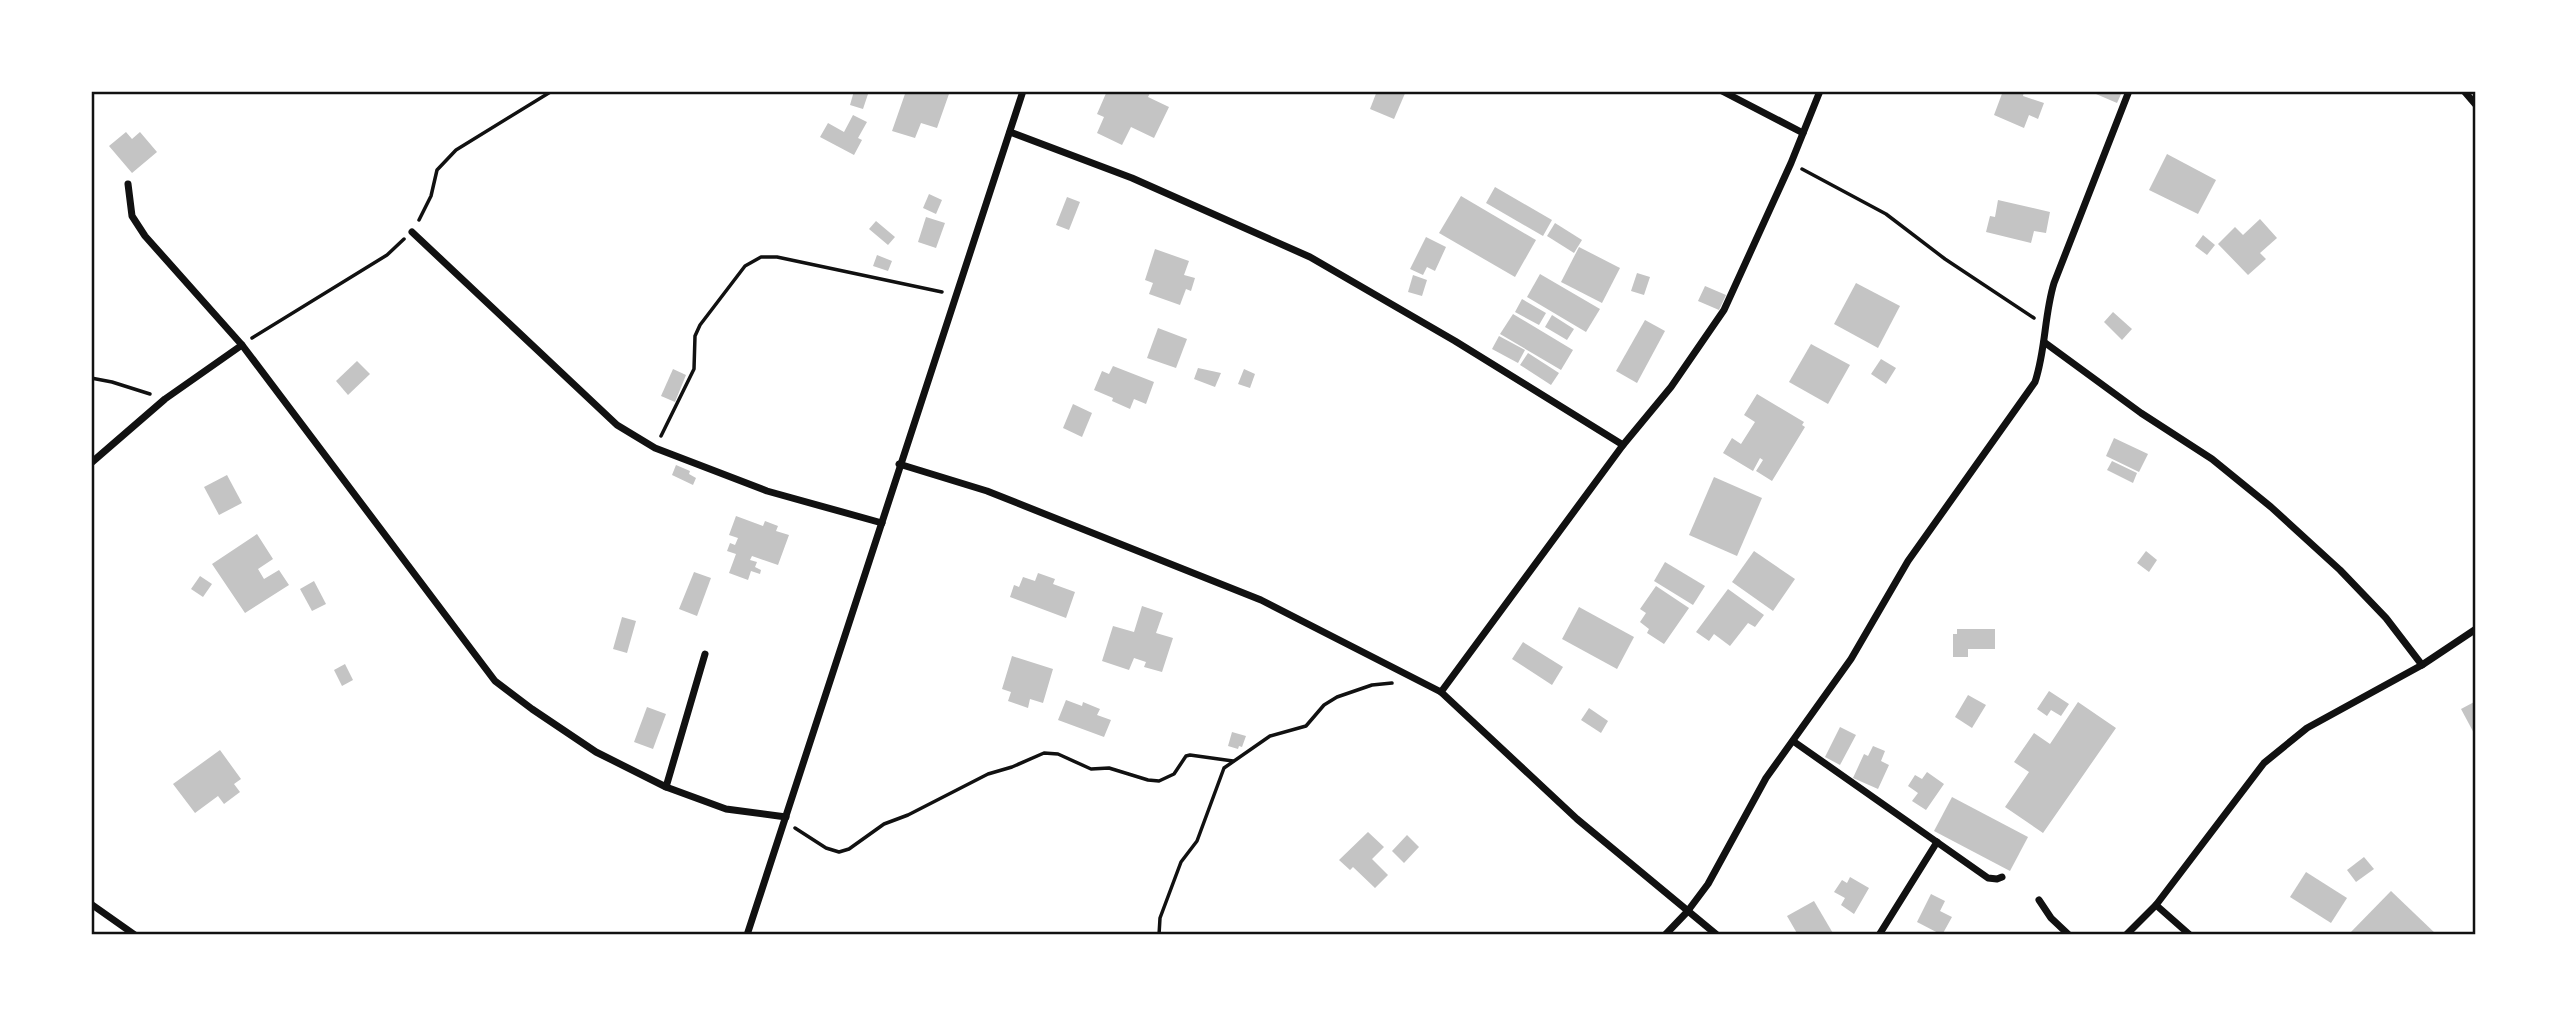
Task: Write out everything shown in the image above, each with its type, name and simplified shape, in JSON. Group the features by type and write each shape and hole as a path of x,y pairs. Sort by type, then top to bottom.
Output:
{"street":[{"path":"747,935 1023,91"},
{"path":"1722,91 1803,133"},
{"path":"1441,692 1623,445 1671,387 1724,310 1821,91"},
{"path":"1665,935 1708,884 1766,778 1851,659 1908,561 2035,382 2041,363 2045,325 2054,283 2129,91"},
{"path":"2464,91 2476,105"},
{"path":"1010,132 1132,178 1310,257 1455,341 1623,445"},
{"path":"128,184 132,216 139,227 242,345 495,681 596,752 666,788 726,809 785,819"},
{"path":"412,232 617,425 655,448 767,491 882,523"},
{"path":"2044,342 2141,413 2212,458 2271,507 2386,618 2422,664"},
{"path":"91,463 165,399 242,345"},
{"path":"899,464 988,491 1261,600 1441,692 1577,819 1717,935"},
{"path":"2126,935 2156,905 2264,763 2307,728 2422,664 2476,629"},
{"path":"666,788 705,654"},
{"path":"1793,741 1988,878 1997,880 2003,877"},
{"path":"1879,935 1937,842"},
{"path":"2039,900 2051,918 2069,935"},
{"path":"91,904 135,935"},
{"path":"2156,905 2189,935"}],"path":[{"path":"242,345 387,255 412,232 431,196 438,168 456,150 552,91"},
{"path":"1791,163 1886,214 1945,259 2045,325"},
{"path":"655,448 694,369 695,336 700,325 745,266 761,257 777,257 955,294"},
{"path":"91,378 165,399"},
{"path":"1159,935 1160,918 1181,862 1197,841 1221,772 1274,734 1306,726 1324,705 1337,697 1372,685 1414,679"},
{"path":"785,819 826,848 839,852 849,849 884,824 908,815 988,774 1044,753 1058,754 1083,767 1109,768 1148,780 1168,778 1178,769 1183,759 1191,755 1233,761"}],"building":[{"path":"854,91 869,91 863,109 850,105"},
{"path":"906,91 950,91 937,128 921,123 915,138 892,131"},
{"path":"1107,91 1151,91 1148,97 1169,107 1154,138 1131,127 1122,145 1097,133 1104,117 1097,114"},
{"path":"1377,91 1406,91 1394,119 1370,109"},
{"path":"2003,91 2024,91 2023,96 2044,103 2038,119 2029,115 2024,128 1994,115"},
{"path":"2089,91 2120,91 2122,92 2117,103"},
{"path":"853,115 867,122 858,138 862,140 854,155 820,137 828,123 844,132"},
{"path":"126,132 132,139 140,132 157,152 132,173 109,146"},
{"path":"2167,154 2216,180 2198,214 2149,190"},
{"path":"1495,187 1552,220 1543,236 1486,203"},
{"path":"929,194 942,200 936,214 923,208"},
{"path":"1461,196 1536,240 1515,277 1439,233"},
{"path":"1067,197 1080,202 1069,230 1056,225"},
{"path":"1998,200 2050,212 2046,233 2034,231 2031,243 1986,232 1990,216 1995,217"},
{"path":"926,217 945,223 936,248 918,242"},
{"path":"2260,219 2277,238 2260,253 2266,259 2248,275 2218,244 2235,227 2243,235"},
{"path":"876,221 895,237 888,245 869,229"},
{"path":"1555,223 1582,240 1574,253 1547,236"},
{"path":"2203,235 2215,245 2207,255 2195,246"},
{"path":"1426,237 1446,247 1435,271 1427,267 1423,275 1410,269"},
{"path":"1579,247 1620,268 1602,303 1561,282"},
{"path":"1155,249 1189,261 1184,275 1195,278 1191,291 1186,289 1180,305 1149,294 1153,283 1145,280"},
{"path":"877,255 892,261 888,271 873,266"},
{"path":"1637,273 1650,277 1644,295 1631,291"},
{"path":"1540,274 1600,309 1586,332 1527,297"},
{"path":"1413,275 1427,280 1422,296 1408,292"},
{"path":"1856,283 1900,306 1878,348 1834,324"},
{"path":"1705,286 1726,295 1719,310 1698,301"},
{"path":"1522,299 1546,313 1539,325 1515,312"},
{"path":"2113,312 2132,329 2122,340 2104,322"},
{"path":"1513,314 1573,350 1561,370 1500,334"},
{"path":"1552,315 1574,329 1567,340 1545,327"},
{"path":"1645,320 1665,331 1637,383 1616,371"},
{"path":"1158,328 1187,339 1176,368 1147,358"},
{"path":"1499,336 1525,350 1518,363 1492,349"},
{"path":"1811,344 1850,365 1828,404 1789,382"},
{"path":"1528,353 1559,373 1551,385 1520,365"},
{"path":"1881,359 1896,368 1886,384 1871,374"},
{"path":"357,361 370,374 348,395 336,381"},
{"path":"1113,366 1154,382 1146,404 1134,399 1130,409 1094,390 1102,371 1109,374"},
{"path":"1198,368 1221,373 1215,387 1194,379"},
{"path":"673,369 686,375 675,402 661,396"},
{"path":"1244,369 1255,374 1250,388 1238,384"},
{"path":"1757,394 1804,422 1802,425 1805,427 1772,481 1756,471 1763,460 1760,458 1753,471 1723,453 1732,438 1741,444 1755,422 1744,415"},
{"path":"1073,404 1092,413 1082,437 1063,428"},
{"path":"2114,438 2148,454 2139,472 2106,456"},
{"path":"2112,461 2137,473 2133,483 2107,470"},
{"path":"676,465 690,471 689,474 696,478 693,485 672,475"},
{"path":"227,475 242,503 219,515 204,487"},
{"path":"1714,477 1762,498 1737,556 1689,535"},
{"path":"736,516 763,526 765,521 778,526 776,531 789,535 778,565 752,556 750,560 757,562 755,567 761,570 760,574 751,571 748,580 729,573 736,554 727,551 730,543 735,545 738,538 729,535"},
{"path":"257,534 273,559 258,569 264,579 279,570 289,585 245,613 212,564"},
{"path":"1754,551 1795,579 1773,611 1732,582"},
{"path":"2146,551 2157,560 2149,572 2137,563"},
{"path":"1665,562 1705,586 1693,605 1654,581"},
{"path":"694,572 711,578 697,616 679,609"},
{"path":"1038,573 1055,579 1053,584 1075,592 1066,618 1010,597 1014,585 1019,587 1023,577 1035,581"},
{"path":"200,576 212,584 203,597 191,589"},
{"path":"314,581 326,604 312,611 300,589"},
{"path":"1656,586 1689,608 1664,644 1647,633 1649,629 1640,622 1646,613 1640,609"},
{"path":"1728,589 1764,615 1755,627 1748,623 1730,646 1714,634 1709,641 1696,632"},
{"path":"1142,606 1163,613 1156,633 1173,638 1162,672 1144,667 1146,662 1134,658 1129,670 1102,661 1113,626 1134,632"},
{"path":"1579,607 1634,637 1617,669 1562,639"},
{"path":"622,617 636,621 627,653 613,649"},
{"path":"1957,629 1995,629 1995,649 1968,649 1968,657 1953,657 1953,634 1957,634"},
{"path":"1523,642 1563,667 1552,685 1512,659"},
{"path":"1012,656 1053,669 1043,703 1030,699 1028,708 1008,701 1011,692 1002,689"},
{"path":"345,664 353,680 342,686 334,670"},
{"path":"2049,691 2069,704 2061,716 2051,710 2047,716 2037,709"},
{"path":"1968,695 1986,705 1972,728 1955,717"},
{"path":"1066,700 1082,706 1083,702 1100,709 1097,715 1111,720 1104,737 1058,720"},
{"path":"2476,701 2476,737 2461,709"},
{"path":"2078,702 2116,728 2043,833 2005,807 2029,772 2014,762 2034,733 2050,744"},
{"path":"647,707 666,714 653,749 634,742"},
{"path":"1589,708 1608,721 1601,733 1581,720"},
{"path":"1840,727 1856,735 1840,765 1825,757"},
{"path":"1232,732 1246,736 1242,747 1239,746 1238,749 1228,746"},
{"path":"1873,746 1885,751 1881,761 1889,765 1878,789 1853,778 1864,754 1868,756"},
{"path":"220,750 241,779 234,784 240,792 224,804 218,796 195,813 173,784"},
{"path":"1927,772 1944,784 1926,810 1912,801 1918,793 1908,786 1915,775 1922,779"},
{"path":"1952,797 2028,837 2010,871 1934,831"},
{"path":"1368,832 1384,847 1372,859 1388,875 1375,888 1353,867 1350,870 1339,860"},
{"path":"1407,835 1419,847 1404,863 1392,851"},
{"path":"2364,857 2374,869 2356,882 2347,870"},
{"path":"2306,872 2347,898 2331,923 2290,897"},
{"path":"1850,877 1869,888 1854,914 1841,905 1845,898 1834,892 1842,880 1847,883"},
{"path":"2391,891 2437,935 2348,935"},
{"path":"1931,894 1945,901 1940,911 1952,917 1942,935 1917,922"},
{"path":"1814,901 1834,935 1798,935 1787,916"}]}
